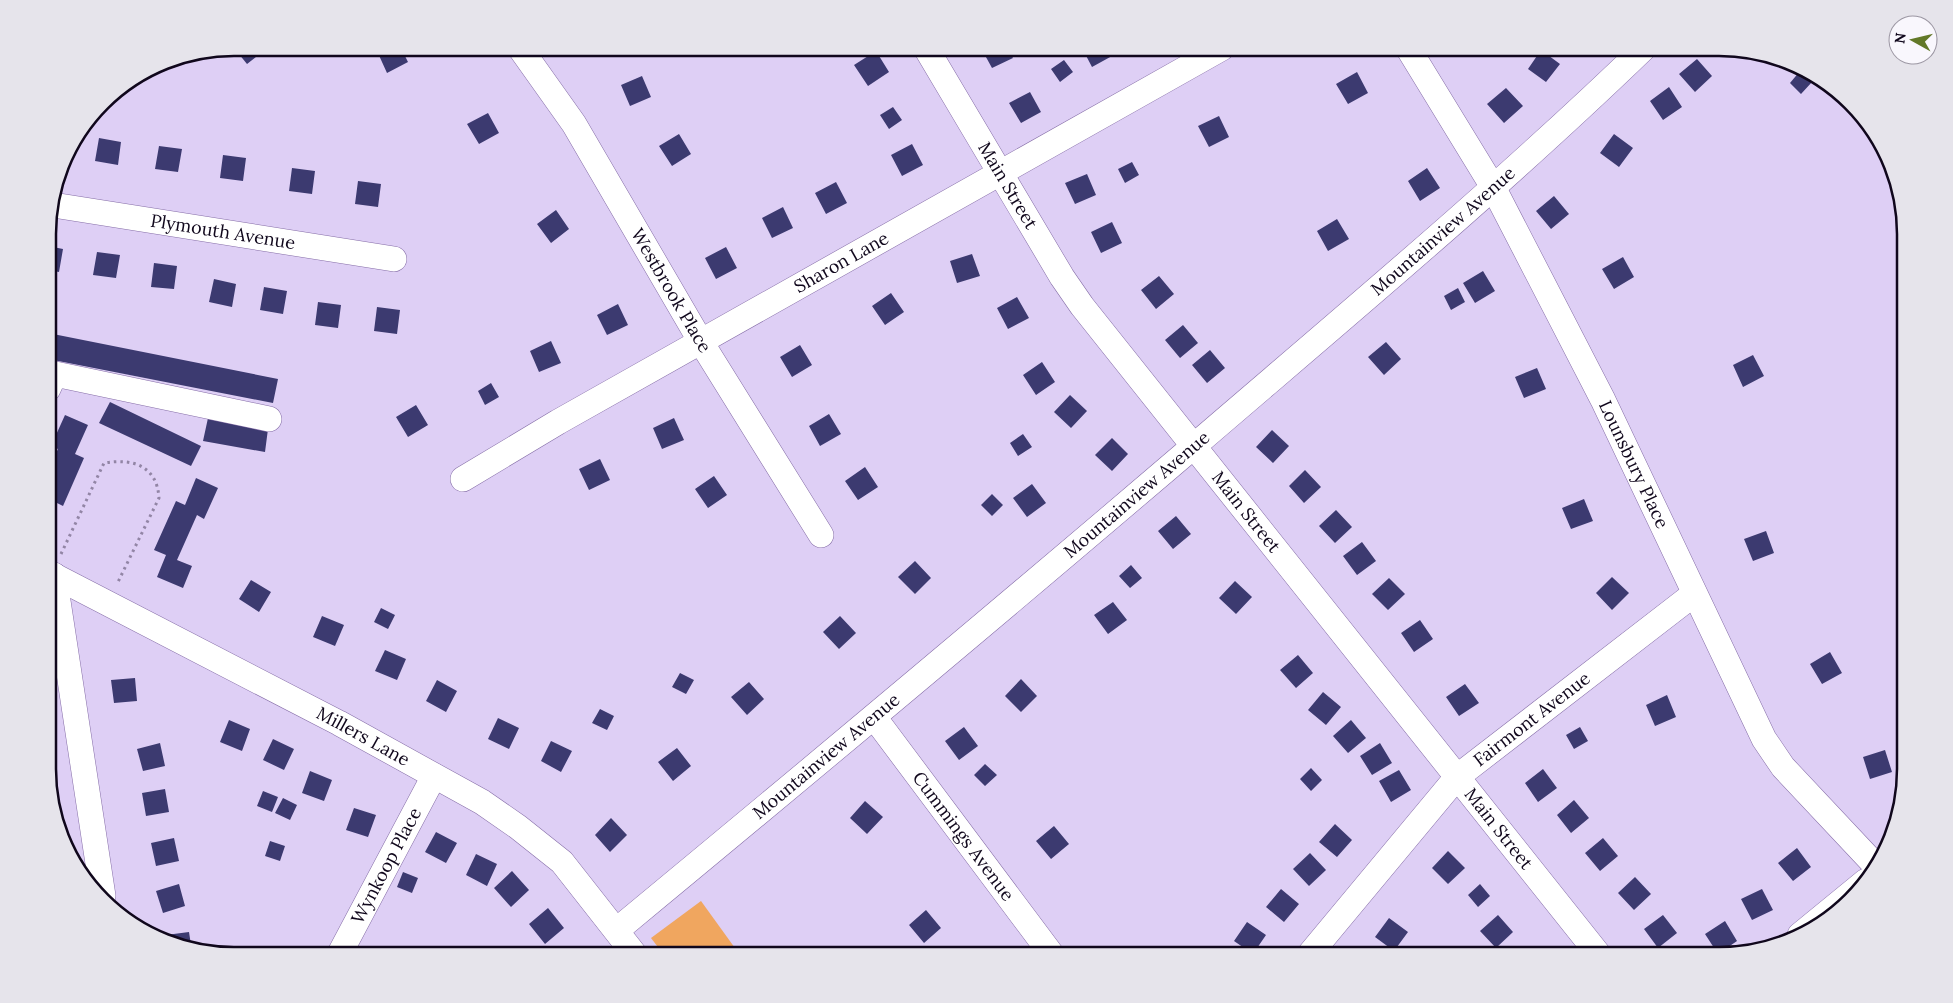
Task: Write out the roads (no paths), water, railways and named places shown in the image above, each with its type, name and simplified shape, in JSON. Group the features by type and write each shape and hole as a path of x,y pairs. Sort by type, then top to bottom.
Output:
{"street":[{"name":"Westbrook Place","path":"526,56 574,124 701,342 821,535"},
{"name":"Main Street","path":"931,56 1082,306 1593,947"},
{"name":"Sharon Lane","path":"463,479 558,422 1208,56"},
{"name":"Lounsbury Place","path":"1413,56 1493,187 1603,400 1764,739 1783,767 1871,861"},
{"name":"Mountainview Avenue","path":"617,930 874,717 1194,446 1493,187 1635,56"},
{"name":"Plymouth Avenue","path":"59,206 394,259"},
{"path":"57,374 269,419"},
{"name":"Millers Lane","path":"56,569 482,802 518,826 562,862 629,947"},
{"path":"56,584 102,888"},
{"name":"Fairmont Avenue","path":"1316,947 1457,777 1694,594"},
{"name":"Cummings Avenue","path":"874,717 1046,947"},
{"name":"Wynkoop Place","path":"344,947 434,776"}]}
